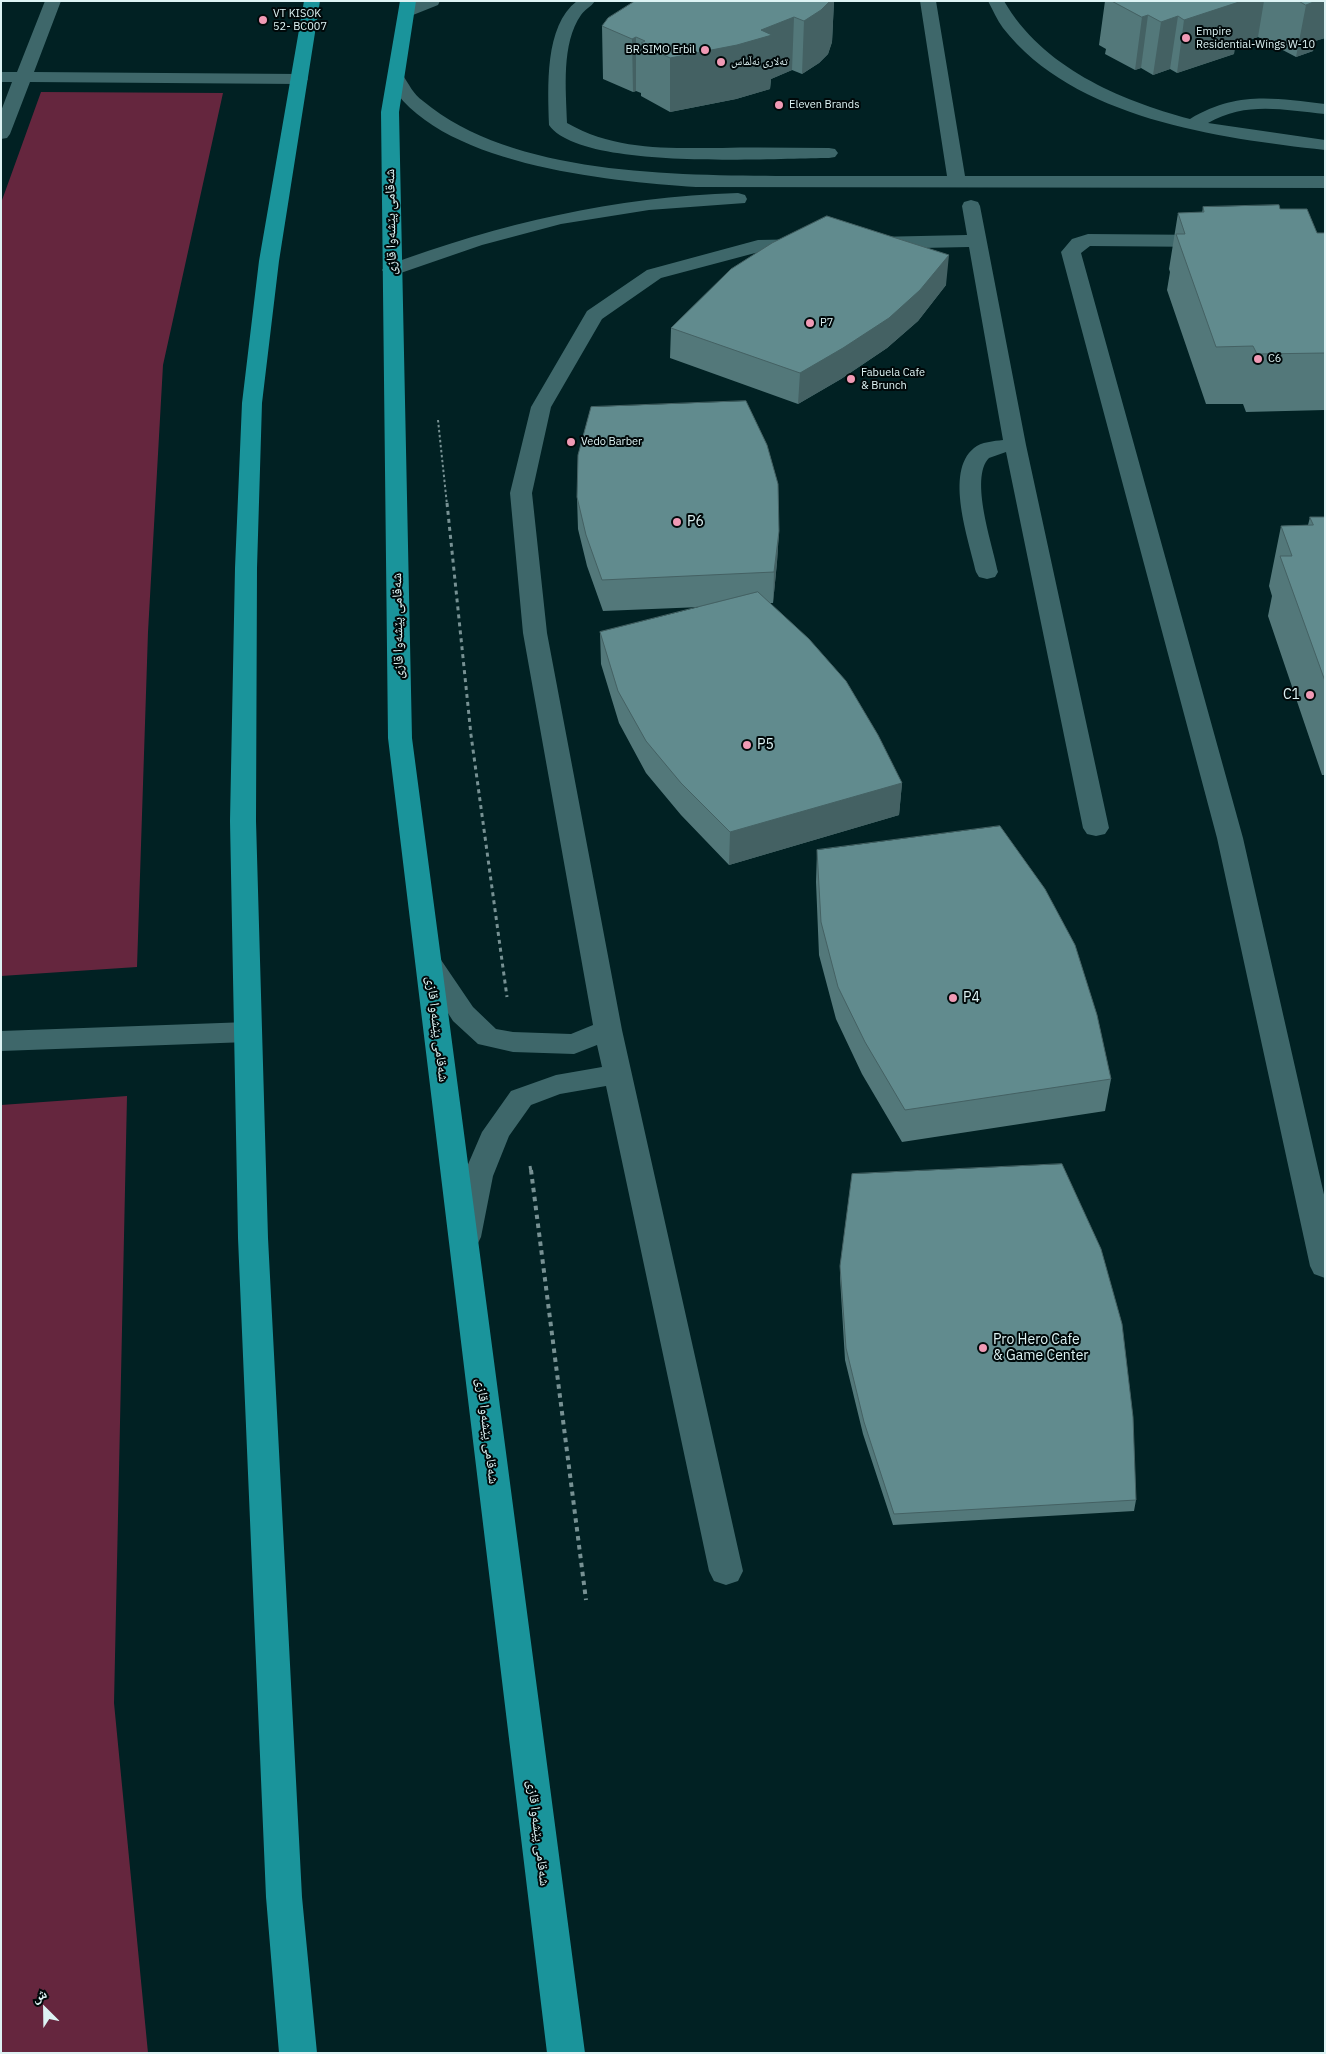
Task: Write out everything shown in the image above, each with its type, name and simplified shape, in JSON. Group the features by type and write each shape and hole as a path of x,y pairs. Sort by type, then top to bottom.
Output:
{"highway":[{"path":"298,2053 284,1887 254,1248 243,821 246,568 252,403 269,261 312,1"},
{"name":"شەقامی پێشەوا قازی","path":"408,6 390,112 400,738 566,2053"}],"street":[{"path":"1,134 53,1"},
{"path":"408,6 432,1"},
{"path":"587,1 569,7 562,40 557,92 558,125 573,136 603,146 643,154 829,153"},
{"path":"928,1 957,182"},
{"path":"996,1 1007,22 1020,37 1054,65 1092,87 1129,104 1192,125 1265,138 1325,145"},
{"path":"1,77 299,79"},
{"path":"396,78 404,92 416,106 433,119 479,141 566,166 642,178 669,180 957,182 1325,182"},
{"path":"1192,125 1220,109 1238,104 1257,103 1325,109"},
{"path":"669,180 664,190 673,202"},
{"path":"392,270 478,239 524,227 605,210 673,202 758,199 1325,198"},
{"path":"970,206 1015,445 1096,828"},
{"path":"1236,241 1093,240 1080,243 1071,252 1230,838 1325,1266"},
{"path":"858,244 977,241"},
{"path":"726,1571 608,1030 535,632 521,493 541,408 594,315 654,274 758,246 828,244"},
{"path":"987,572 970,489 970,472 974,460 982,452 993,448 1015,445"},
{"path":"428,961 463,1014 488,1037 513,1042 574,1044 608,1030"},
{"path":"1,1041 248,1032"},
{"path":"464,1246 478,1176 496,1132 521,1098 556,1085 617,1075"}],"path":[{"path":"436,411 472,735 513,1042"},
{"path":"521,1098 586,1600"}],"shaded area":[{"path":"41,92 223,93 163,365 148,632 137,967 1,976 1,203"},
{"path":"127,1096 114,1703 148,2053 1,2053 1,1105"}],"building":[{"path":"635,1 830,1 821,10 804,21 794,17 761,30 772,35 737,45 670,58 641,43 645,41 636,37 632,39 602,26 608,18"},
{"path":"1112,1 1242,1 1184,20 1178,16 1161,22 1148,15 1142,17"},
{"path":"1299,1 1316,1 1306,5"},
{"path":"1279,205 1280,209 1307,209 1317,233 1325,233 1325,353 1257,354 1253,346 1216,347 1176,234 1185,234 1178,213 1204,212 1203,207"},
{"name":"P7","path":"827,216 949,255 920,290 889,318 800,373 671,328 731,269 772,243"},
{"name":"P6","path":"746,401 767,445 778,484 779,531 774,572 602,580 586,535 577,497 578,455 591,407"},
{"path":"1310,517 1325,517 1325,681 1280,556 1292,556 1281,526 1313,525"},
{"name":"P5","path":"758,592 809,639 846,681 878,735 902,783 730,832 681,783 646,741 618,691 600,632"},
{"name":"P4","path":"1000,826 1045,889 1075,945 1097,1015 1111,1079 905,1110 865,1042 838,987 821,922 817,850"},
{"name":"Pro Hero Cafe & Game Center","path":"1062,1164 1101,1249 1122,1324 1133,1417 1136,1500 894,1514 864,1422 846,1348 840,1266 852,1174"}],"place":[{"name":"VT KISOK 52- BC007","path":"263,20"},
{"name":"Empire Residential-Wings W-10","path":"1186,38"},
{"name":"BR SIMO Erbil","path":"705,50"},
{"name":"تەلاری ئەڵماس","path":"721,62"},
{"name":"Eleven Brands","path":"779,105"},
{"name":"P7","path":"810,323"},
{"name":"C6","path":"1258,359"},
{"name":"Fabuela Cafe & Brunch","path":"851,379"},
{"name":"Vedo Barber","path":"571,442"},
{"name":"P6","path":"677,522"},
{"name":"C1","path":"1310,695"},
{"name":"P5","path":"747,745"},
{"name":"P4","path":"953,998"},
{"name":"Pro Hero Cafe & Game Center","path":"983,1348"}]}
